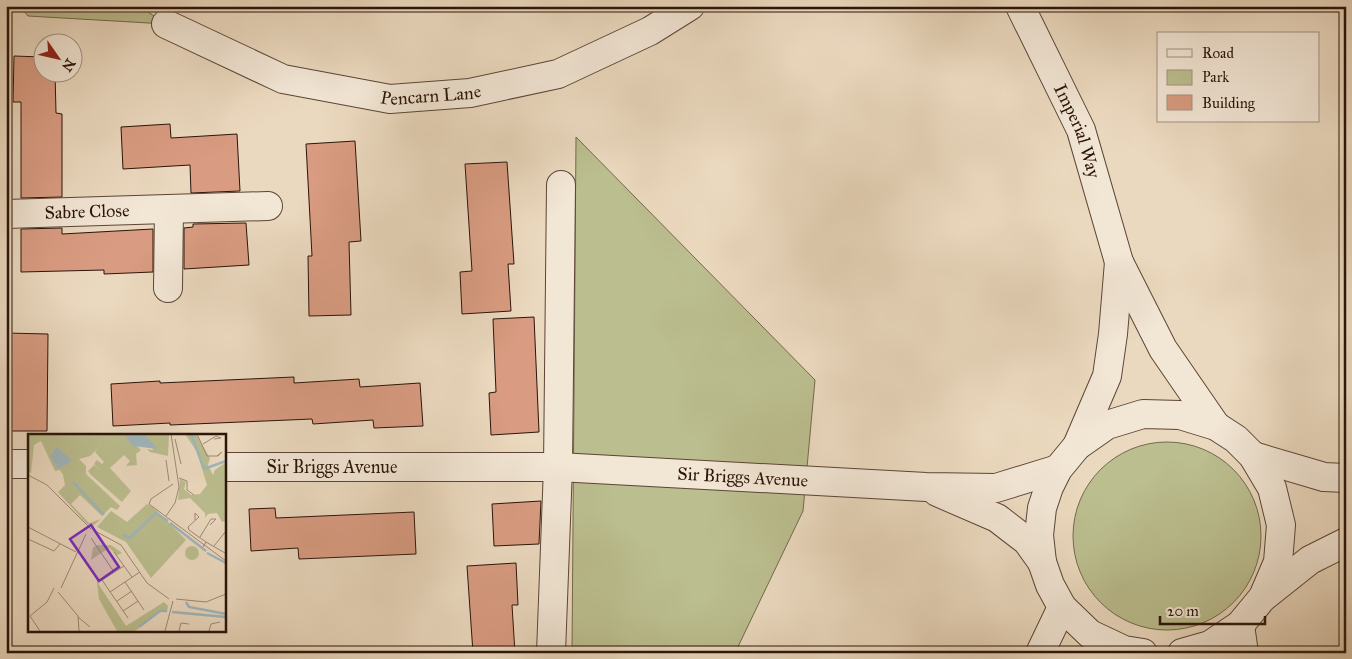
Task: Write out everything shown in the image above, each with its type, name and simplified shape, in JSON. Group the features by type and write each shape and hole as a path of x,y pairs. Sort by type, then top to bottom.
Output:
{"street":[{"name":"Pencarn Lane","path":"166,24 283,79 390,99 470,93 558,74 650,30 690,6"},
{"name":"Imperial Way","path":"1020,6 1081,130 1119,262 1162,349 1216,426"},
{"path":"551,653 558,468 561,185"},
{"name":"Sabre Close","path":"6,214 268,206"},
{"path":"168,288 169,209"},
{"name":"Imperial Way","path":"1077,446 1107,376 1113,334 1119,262"},
{"path":"1143,653 1124,650 1090,634 1062,606 1050,585 1042,562 1039,535 1042,508 1048,487 1058,469 1077,446 1108,425 1143,414 1180,415 1216,426 1236,439 1253,456 1272,488 1281,525 1278,562 1263,597"},
{"path":"1253,456 1324,477 1346,478"},
{"path":"6,464 28,464"},
{"name":"Sir Briggs Avenue","path":"225,467 558,468 926,487 996,488 1058,469"},
{"name":"Sir Briggs Avenue","path":"926,487 997,518 1027,541 1042,562"},
{"path":"1182,653 1210,645 1240,625 1263,597 1310,560 1346,542"},
{"path":"1040,653 1062,606"},
{"path":"1240,625 1244,653"}],"green space":[{"path":"20,6 139,6 166,24 28,16"},
{"path":"576,137 815,380 803,511 735,653 572,653"},
{"path":"1176,442 1185,443 1212,453 1234,469 1246,484 1254,500 1260,518 1260,554 1254,572 1246,588 1234,603 1219,615 1203,623 1185,629 1158,630 1149,629 1122,619 1107,609 1094,596 1084,581 1074,554 1073,527 1074,518 1084,491 1094,476 1107,463 1122,453 1149,443"}],"building":[{"path":"14,56 32,57 32,82 55,82 56,113 62,114 62,197 21,198 21,102 13,102"},
{"path":"170,124 171,138 237,134 240,191 191,193 190,165 123,169 121,127"},
{"path":"355,141 361,241 349,242 351,315 309,316 308,256 312,256 306,144"},
{"path":"507,162 514,264 508,264 511,311 462,314 460,272 472,271 465,164"},
{"path":"246,223 249,265 184,269 184,228 193,227 193,224"},
{"path":"62,228 62,234 153,229 153,272 104,274 104,270 21,272 21,229"},
{"path":"534,317 539,432 491,435 489,393 496,392 493,319"},
{"path":"6,333 48,334 47,431 6,431"},
{"path":"294,377 294,383 359,379 360,387 420,383 423,426 374,428 373,420 313,424 312,419 113,426 111,384"},
{"path":"541,501 539,544 494,546 492,504"},
{"path":"275,508 276,518 414,512 416,554 299,559 298,548 251,551 249,509"},
{"path":"516,563 518,605 512,605 515,653 473,653 467,566"}]}
